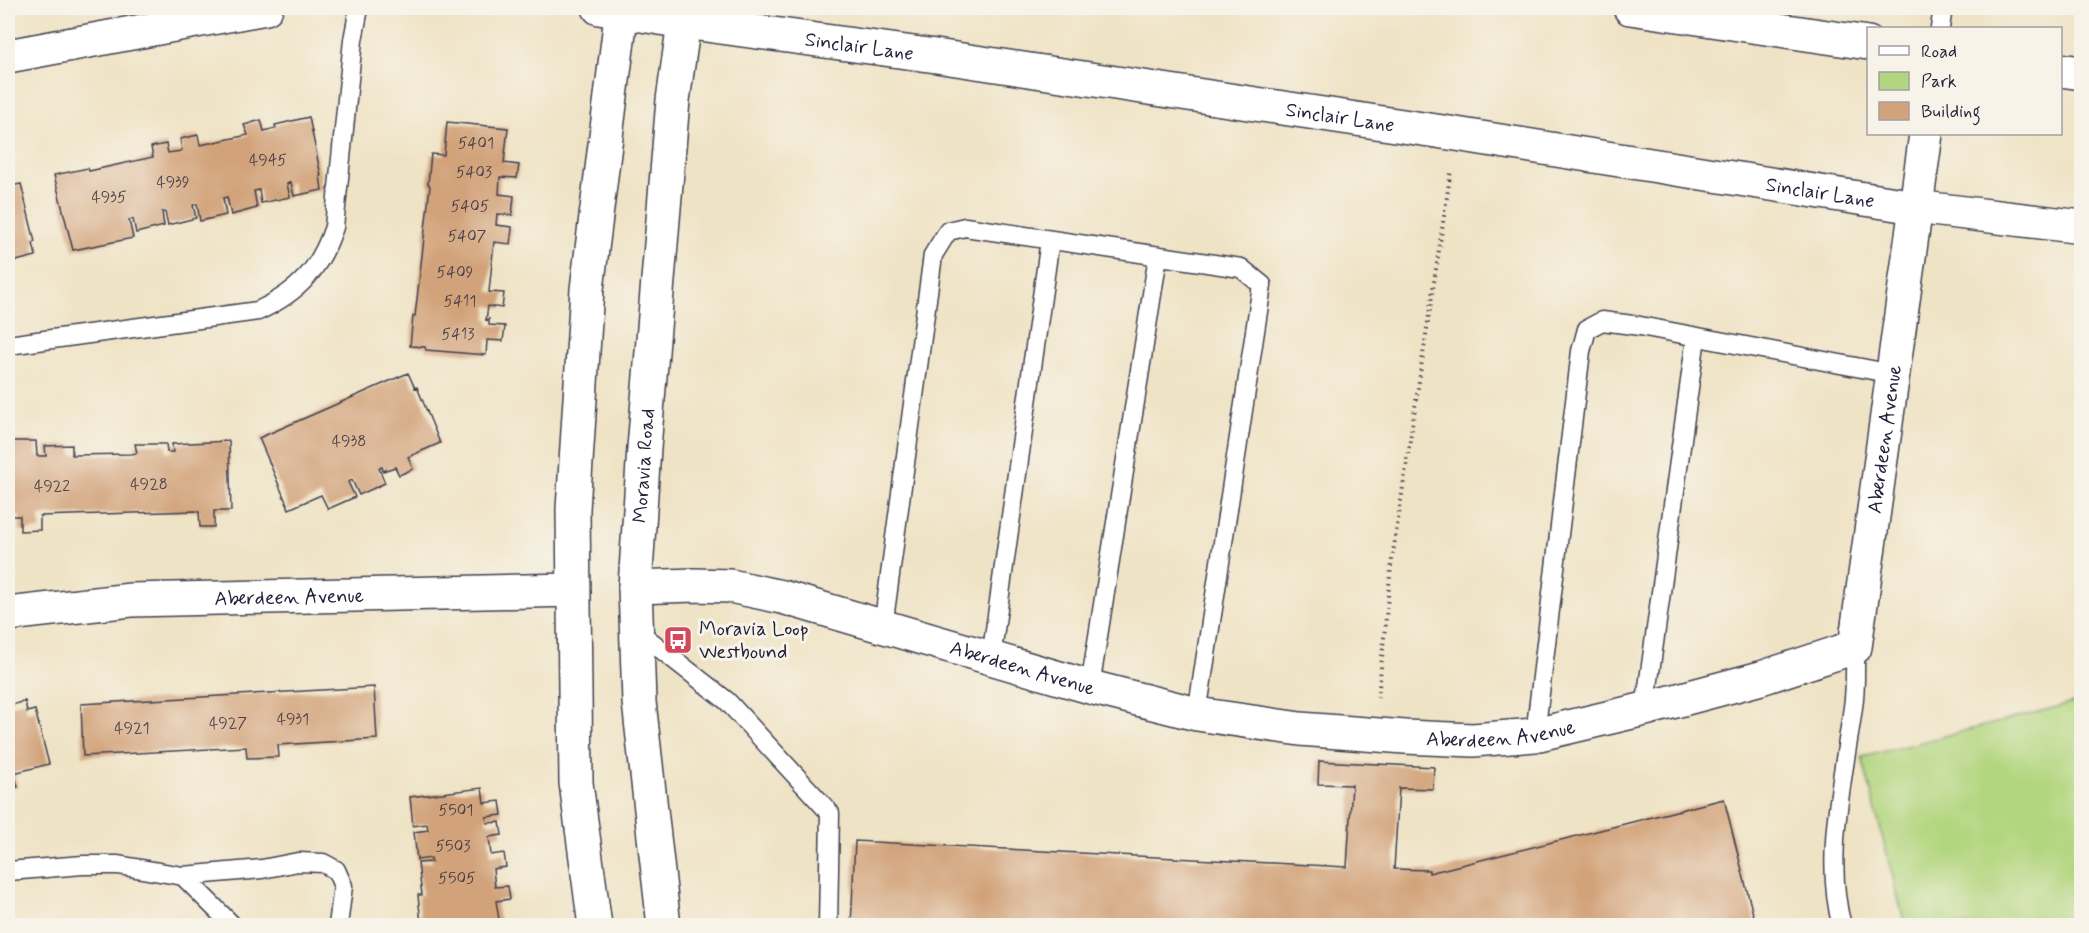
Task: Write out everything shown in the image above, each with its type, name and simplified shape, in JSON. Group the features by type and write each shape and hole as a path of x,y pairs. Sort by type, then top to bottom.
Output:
{"street":[{"path":"8,56 267,8"},
{"path":"1630,8 1867,43"},
{"path":"595,926 576,783 574,498 587,290 614,9"},
{"name":"Sinclair Lane","path":"614,9 685,14 936,56 1456,134 1916,207 2082,227"},
{"name":"Moravia Road","path":"664,926 639,702 635,587 644,448 672,112 685,14"},
{"path":"2062,70 2082,73"},
{"name":"Aberdeen Avenue","path":"635,587 730,586 782,597 1090,687 1197,714 1300,729 1473,740 1535,735 1645,709 1761,678 1855,647 1926,135"},
{"name":"Aberdeen Avenue","path":"8,614 131,600 573,590"}],"lane":[{"path":"8,345 258,311 284,297 310,276 327,246 334,227 353,39 359,8"},
{"path":"1940,27 1942,8"},
{"path":"883,627 933,255 948,231 965,227 1241,268 1262,285 1197,714"},
{"path":"991,658 1050,240"},
{"path":"1090,687 1158,256"},
{"path":"1535,735 1580,363 1587,329 1602,321 1640,326 1893,375"},
{"path":"1645,709 1696,337"},
{"path":"635,629 727,700 830,813 828,926"},
{"path":"1842,926 1838,912 1834,857 1839,792 1854,704 1855,647"},
{"path":"8,871 83,865 118,865 183,876 262,869 298,862 323,862 336,870 344,886 338,926"},
{"path":"183,876 233,926"}],"path":[{"path":"1375,734 1391,566 1456,134"}],"green space":[{"path":"2081,701 2081,925 1905,925 1862,757"}],"building":[{"path":"309,117 322,190 294,196 291,182 287,184 290,197 261,203 259,190 254,191 257,208 231,215 227,197 223,198 226,215 200,221 197,204 193,205 196,218 168,225 165,212 162,212 164,226 136,233 133,219 129,220 133,238 73,250 54,175 88,168 89,171 153,157 151,147 166,144 168,153 181,151 180,139 198,135 200,145 248,135 244,125 261,120 264,131 276,128 275,125"},
{"path":"447,122 508,128 504,163 519,165 517,178 500,177 499,194 514,196 512,215 497,214 496,225 512,227 512,229 510,244 494,242 489,292 504,293 502,308 488,306 486,320 489,319 489,325 505,326 503,341 487,340 486,355 426,350 425,347 410,346 430,186 428,184 431,154 444,155"},
{"path":"8,175 11,186 21,184 35,242 33,243 36,256 8,263"},
{"path":"408,373 415,388 417,387 440,443 408,457 413,469 399,475 395,467 383,471 382,467 379,468 385,483 359,495 352,480 348,482 355,497 328,509 321,495 289,509 259,438"},
{"path":"8,441 36,441 37,456 46,456 45,446 72,445 72,455 131,454 137,453 135,444 166,444 167,452 173,452 172,444 229,441 231,511 214,511 214,527 200,527 199,512 196,511 40,516 40,530 20,531 20,516 8,516"},
{"path":"374,687 377,739 278,745 279,757 247,758 246,747 83,756 81,704"},
{"path":"25,701 27,712 35,710 49,764 14,773 18,787 8,789 8,718 12,716 9,706"},
{"path":"1319,761 1434,767 1433,789 1399,788 1394,869 1429,870 1429,873 1724,799 1756,926 851,926 855,841 1347,867 1352,785 1318,784"},
{"path":"482,788 484,803 500,801 502,815 486,817 487,823 500,822 502,835 489,837 491,855 504,853 506,867 493,869 495,887 508,886 510,899 496,901 500,926 440,926 439,921 421,923 418,895 422,895 418,863 432,862 431,858 417,860 414,832 428,830 427,824 413,826 410,797"}],"place":[{"name":"Moravia Loop Westbound","path":"678,640"}]}
